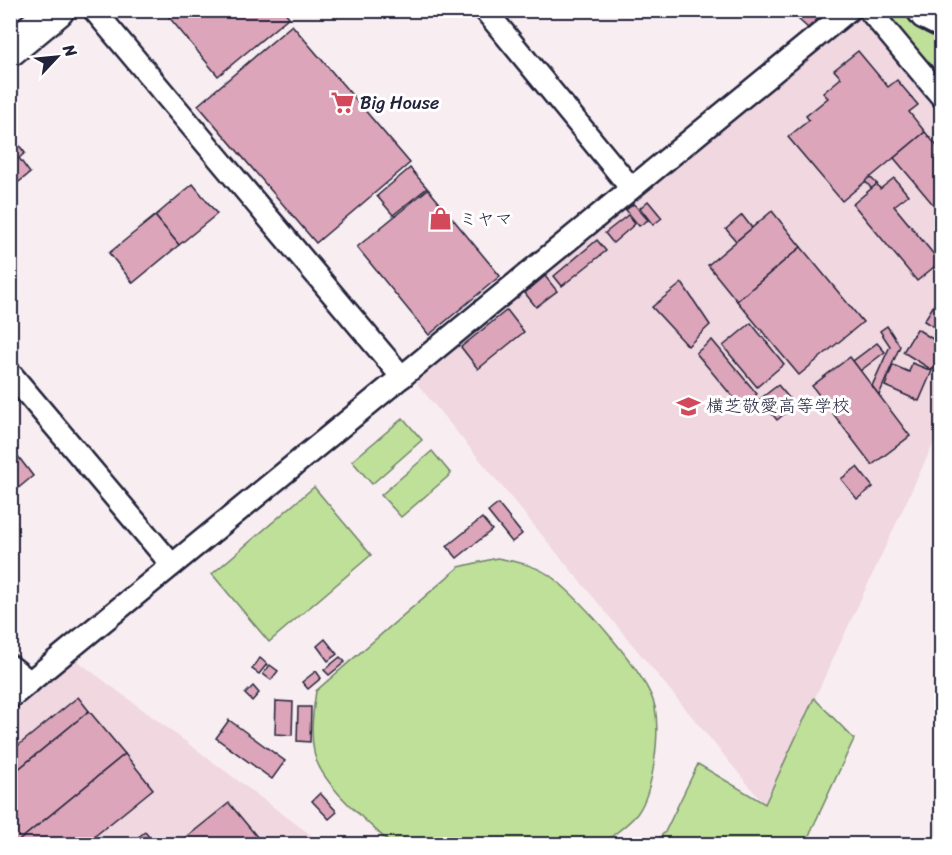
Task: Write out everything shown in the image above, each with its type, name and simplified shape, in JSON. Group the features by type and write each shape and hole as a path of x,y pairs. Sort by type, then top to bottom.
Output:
{"main road":[{"path":"10,49 57,10"}],"street":[{"path":"94,10 402,376"},
{"path":"485,10 631,188"},
{"path":"10,698 849,10"},
{"path":"869,10 942,97"},
{"path":"918,10 922,17 942,27"},
{"path":"10,373 172,565"},
{"path":"10,666 30,682"}],"shaded area":[{"name":"横芝敬愛高等学校","path":"868,17 941,105 941,427 765,805 418,385 418,371 854,19"},
{"path":"76,660 323,844 11,844 11,714"}],"green space":[{"path":"888,11 941,11 941,81 891,21"},
{"path":"403,418 422,440 372,484 352,461"},
{"path":"432,451 451,474 401,517 381,495"},
{"path":"314,487 371,555 269,642 212,574"},
{"path":"497,558 533,567 553,578 612,638 640,676 655,707 657,732 648,791 637,814 602,844 391,844 334,789 318,764 312,737 316,691 459,567"},
{"path":"814,698 854,739 805,844 653,844 665,832 698,764 765,804"}],"building":[{"path":"163,10 283,10 289,17 218,76"},
{"path":"788,10 827,10 808,28"},
{"path":"292,25 410,163 316,243 198,105"},
{"path":"858,51 888,87 897,80 918,105 909,112 925,132 842,201 788,137 809,120 806,116 828,98 823,93 841,78 834,70"},
{"path":"925,132 942,152 942,215 894,158"},
{"path":"15,140 25,153 19,158 30,173 10,189 10,144"},
{"path":"410,168 427,188 393,215 377,196"},
{"path":"870,177 877,184 872,189 865,181"},
{"path":"894,178 908,195 894,206 940,262 917,281 853,204 877,184 880,189"},
{"path":"193,184 217,214 179,245 155,216"},
{"path":"428,189 500,276 429,335 357,247"},
{"path":"648,201 662,218 653,225 640,208"},
{"path":"634,204 648,220 639,226 626,210"},
{"path":"772,211 801,247 737,301 708,265"},
{"path":"628,215 635,224 613,243 605,233"},
{"path":"742,215 752,228 736,241 726,229"},
{"path":"155,216 179,245 133,283 109,253"},
{"path":"597,240 606,251 562,286 554,276"},
{"path":"801,247 863,322 799,375 737,301"},
{"path":"545,276 557,291 536,307 525,293"},
{"path":"682,283 710,325 688,346 652,307"},
{"path":"942,292 942,332 924,321"},
{"path":"507,310 524,332 478,369 461,347"},
{"path":"751,323 784,364 757,387 723,346"},
{"path":"887,326 900,346 879,395 872,386 890,346 880,331"},
{"path":"917,329 942,345 942,355 932,370 903,352"},
{"path":"712,340 757,394 741,407 696,353"},
{"path":"877,343 885,352 860,371 853,361"},
{"path":"850,357 910,436 872,465 812,386"},
{"path":"912,363 932,371 919,401 885,386 893,365 909,372"},
{"path":"778,385 795,405 777,420 760,399"},
{"path":"14,451 33,476 10,495 10,454"},
{"path":"857,467 873,487 857,499 841,479"},
{"path":"498,504 522,534 512,542 488,512"},
{"path":"482,518 492,530 457,558 447,546"},
{"path":"325,639 337,654 328,661 317,646"},
{"path":"340,657 345,662 329,675 324,670"},
{"path":"260,658 267,664 259,674 252,669"},
{"path":"270,665 278,671 271,680 263,674"},
{"path":"316,671 321,678 308,689 302,682"},
{"path":"253,686 259,693 252,701 245,694"},
{"path":"78,697 89,711 10,776 10,752"},
{"path":"276,701 293,702 292,735 275,734"},
{"path":"298,707 311,707 310,742 297,741"},
{"path":"89,711 125,754 15,844 10,844 10,776"},
{"path":"229,720 285,761 272,779 216,738"},
{"path":"125,754 153,789 85,844 15,844"},
{"path":"320,793 337,812 329,819 312,801"},
{"path":"229,803 263,844 178,844"},
{"path":"145,832 155,844 129,844"}],"place":[{"name":"Big House","path":"342,103"},
{"name":"ミヤマ","path":"441,219"},
{"name":"横芝敬愛高等学校","path":"688,406"}]}
